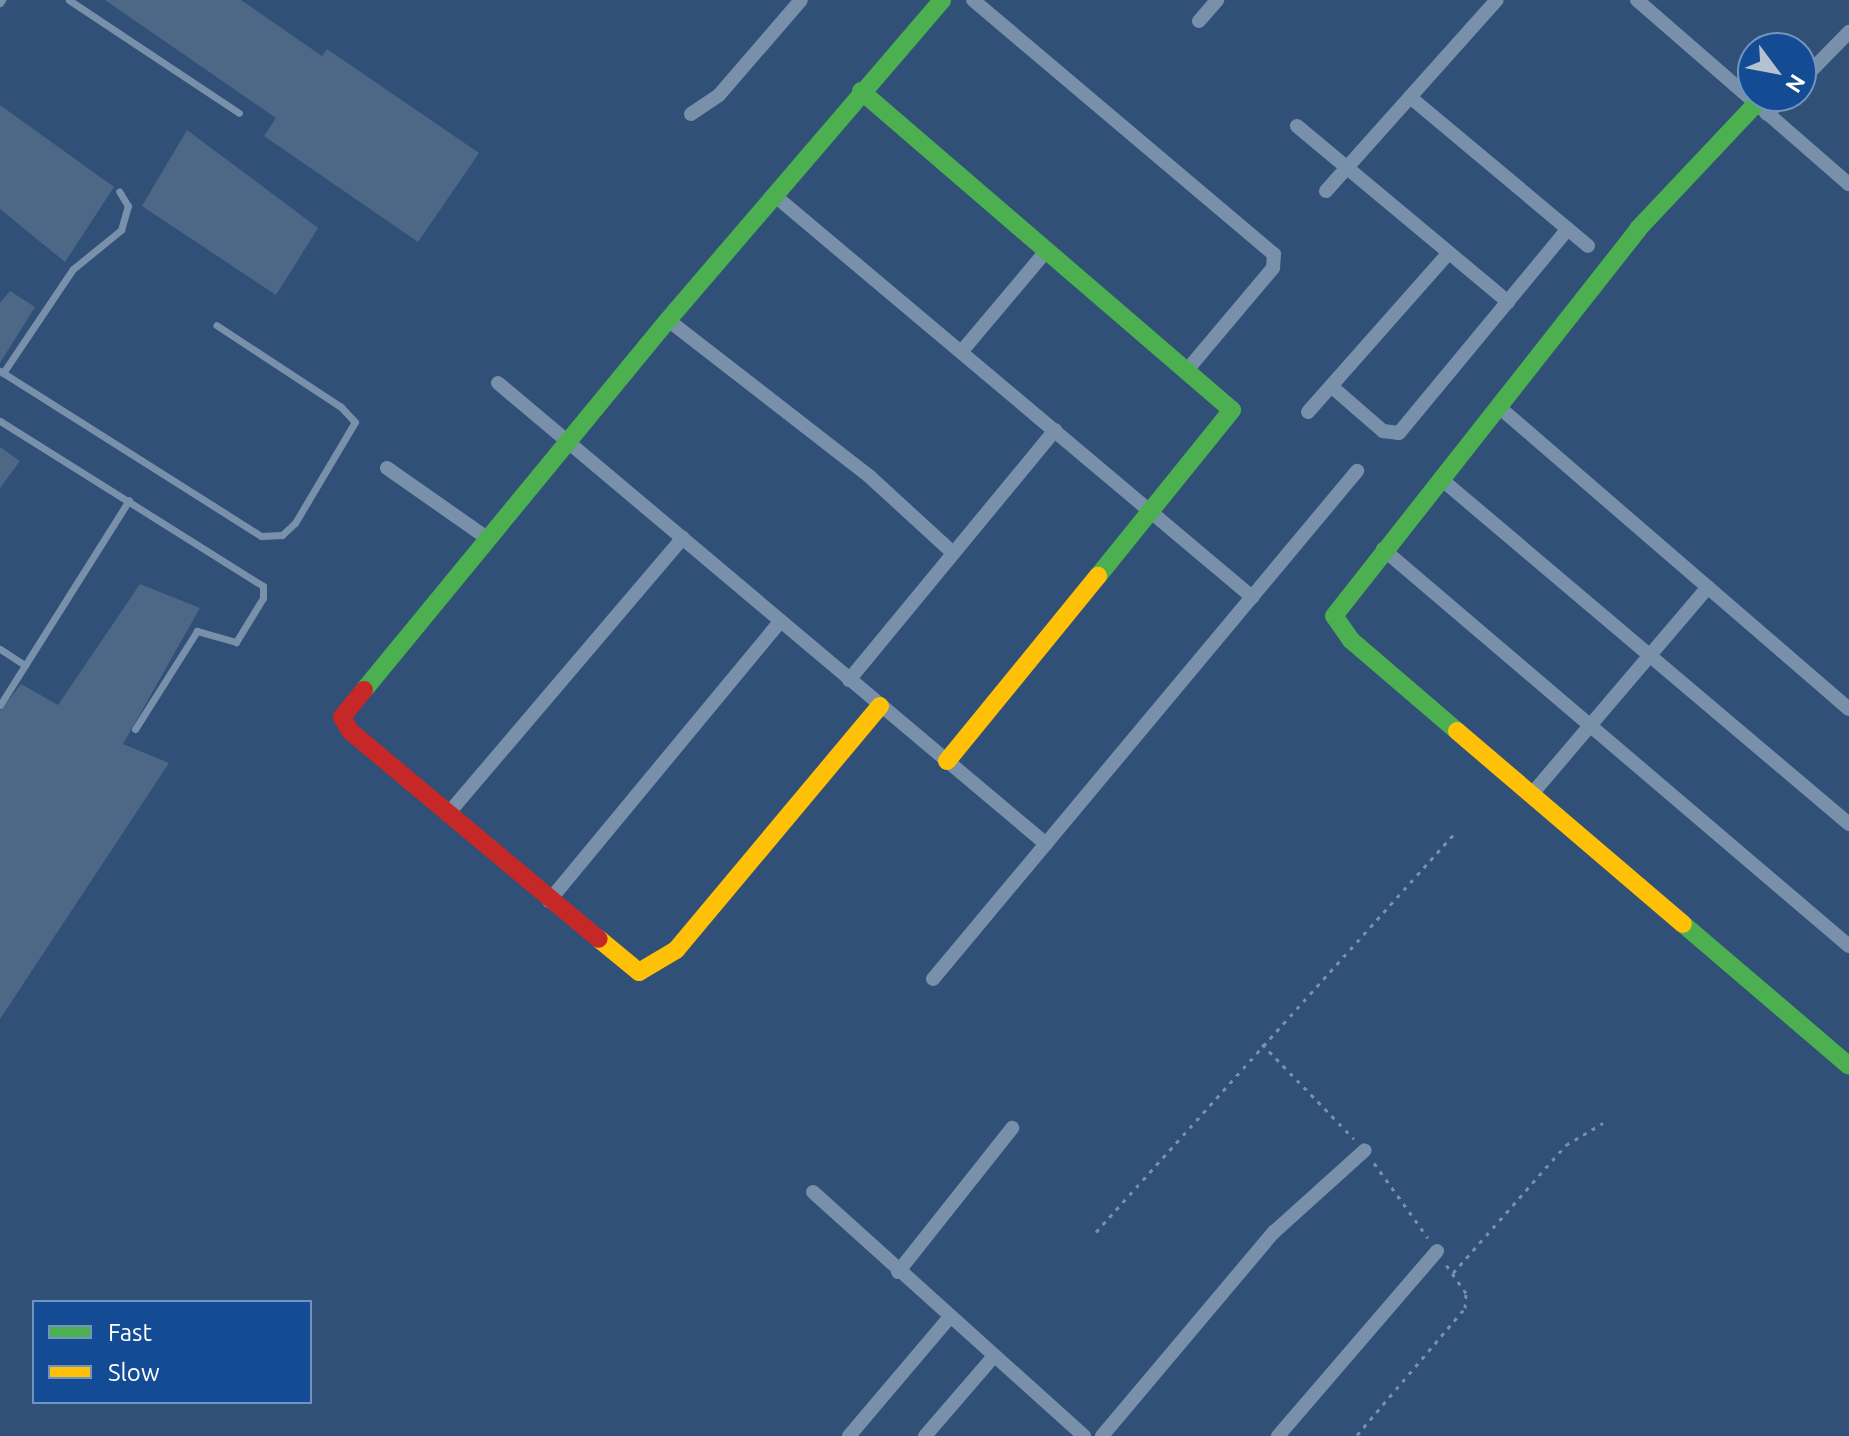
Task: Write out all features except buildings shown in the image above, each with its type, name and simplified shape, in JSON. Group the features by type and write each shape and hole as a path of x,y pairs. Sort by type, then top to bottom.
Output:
{"street":[{"path":"691,114 719,95 801,0"},
{"path":"880,706 676,950 655,967 633,971 350,731 342,717 668,320 942,0"},
{"path":"973,0 1274,254 1273,268 1187,370"},
{"path":"1199,21 1217,0"},
{"path":"1326,191 1497,0"},
{"path":"1637,0 1737,87"},
{"path":"1817,65 1849,32"},
{"path":"861,91 1187,370 1232,413 947,761"},
{"path":"1410,97 1588,246"},
{"path":"1759,112 1638,229 1336,608 1337,626 1849,1066"},
{"path":"1765,112 1849,184"},
{"path":"1297,126 1508,302"},
{"path":"774,195 1252,597"},
{"path":"1331,386 1395,435 1568,229"},
{"path":"962,351 1047,250"},
{"path":"1308,412 1448,254"},
{"path":"668,320 869,476 953,553"},
{"path":"498,383 1046,844"},
{"path":"1499,407 1849,709"},
{"path":"849,680 1055,430"},
{"path":"387,468 487,538"},
{"path":"933,979 1357,471"},
{"path":"1440,478 1849,824"},
{"path":"447,815 683,538"},
{"path":"1383,549 1849,946"},
{"path":"1531,795 1708,587"},
{"path":"549,901 780,622"},
{"path":"898,1272 1012,1128"},
{"path":"1102,1436 1263,1243 1365,1150"},
{"path":"813,1192 898,1272 1084,1436"},
{"path":"1278,1436 1437,1251"},
{"path":"849,1436 950,1317"},
{"path":"925,1436 994,1356"}],"lane":[{"path":"69,0 239,113"},
{"path":"119,191 128,206 121,230 73,269 1,372 261,536 282,535 295,523 355,422 341,407 216,325"},
{"path":"0,421 259,581 265,592 236,642 197,631 135,729"},
{"path":"0,705 129,500"},
{"path":"0,649 25,665"}],"path":[{"path":"1096,1232 1453,835"},
{"path":"1262,1044 1365,1150 1466,1293 1462,1314 1357,1435"},
{"path":"1453,1273 1566,1145 1603,1123"}],"traffic: fast":[{"path":"364,690 668,320 942,0"},
{"path":"861,91 1232,410 1098,576"},
{"path":"1457,731 1351,640 1334,616 1638,229 1748,112"},
{"path":"1683,924 1849,1066"}],"traffic: slow":[{"path":"947,761 1098,576"},
{"path":"599,939 639,972 676,950 880,706"},
{"path":"1457,731 1683,924"}],"traffic: jam":[{"path":"364,690 342,717 350,731 599,939"}]}
